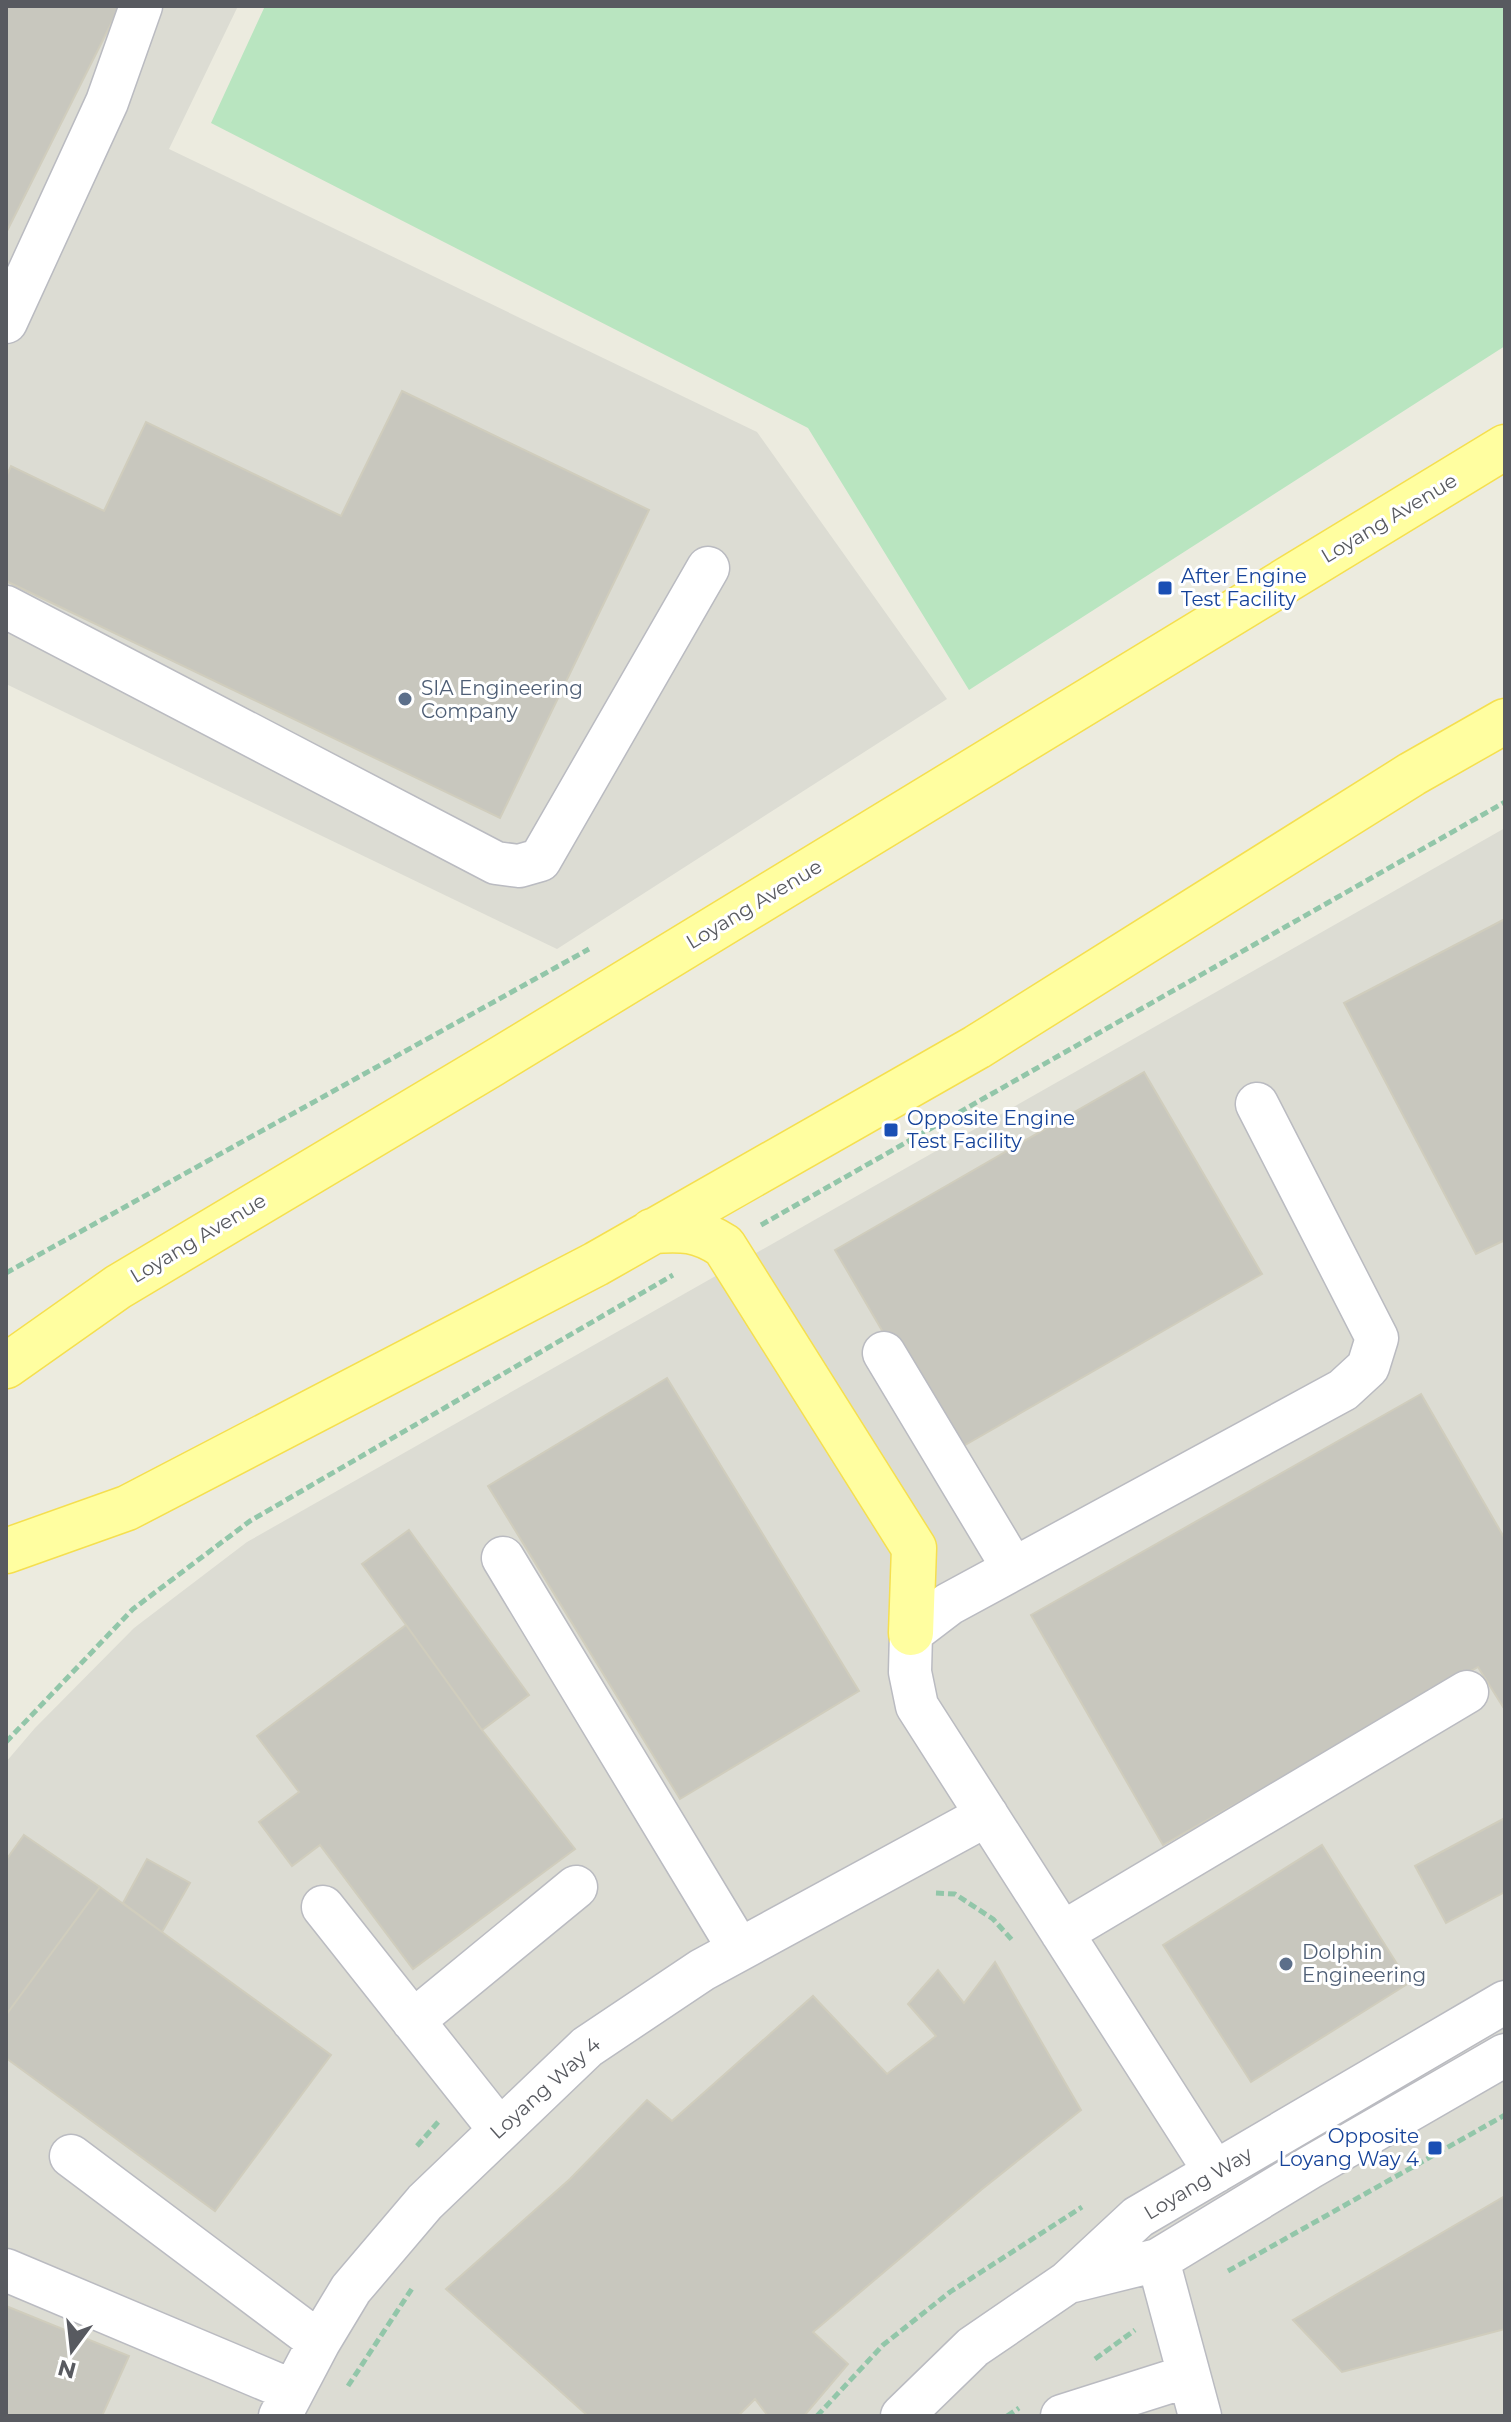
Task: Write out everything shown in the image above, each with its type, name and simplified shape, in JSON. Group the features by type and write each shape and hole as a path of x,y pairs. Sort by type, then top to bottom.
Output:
{"main road":[{"name":"Loyang Avenue","path":"6,1366 118,1287 492,1064 1505,447"},
{"path":"6,1551 127,1508 596,1264 977,1047 1412,774 1505,721"},
{"path":"652,1231 685,1228 724,1246 914,1548 911,1633"}],"street":[{"path":"6,322 107,102 141,6"},
{"path":"6,607 496,863 519,866 540,860 708,568"},
{"path":"1257,1104 1377,1338 1368,1367 1343,1390 949,1604 911,1633 910,1672 917,1706 1215,2172 1254,2187 1279,2187"},
{"path":"884,1353 1013,1568"},
{"path":"503,1558 739,1949"},
{"path":"1062,1933 1467,1692"},
{"name":"Loyang Way 4","path":"287,2404 351,2289 425,2202 587,2047 702,1970 987,1815"},
{"path":"413,2021 576,1887"},
{"path":"323,1907 499,2129"},
{"name":"Loyang Way","path":"902,2416 973,2347 1068,2282 1138,2217 1505,2002"},
{"name":"Loyang Way","path":"1068,2282 1171,2253 1505,2055"},
{"path":"71,2156 319,2342"},
{"path":"1200,2416 1169,2305 1171,2253 1201,2221 1213,2200 1215,2172"},
{"path":"6,2270 287,2404"},
{"path":"1062,2416 1188,2376"}],"path":[{"path":"6,1273 438,1032"},
{"path":"928,1892 955,1894 993,1919 1015,1944"},
{"path":"416,2148 434,2125 470,2092"},
{"path":"1169,2305 1505,2115"},
{"path":"345,2391 420,2276"}],"shaded area":[{"path":"6,6 238,6 169,149 757,432 947,699 557,949 6,684"},
{"path":"1505,828 1505,2416 6,2416 6,1762 35,1728 134,1628 247,1542"}],"green space":[{"path":"265,6 1505,6 1505,346 969,690 808,428 211,123"}],"building":[{"path":"6,6 120,6 6,233"},
{"name":"SIA Engineering Company","path":"402,391 649,510 500,818 6,581 6,477 11,466 104,511 146,422 341,516"},
{"path":"1505,919 1505,1240 1476,1254 1344,1003"},
{"path":"1144,1072 1262,1274 953,1452 835,1250"},
{"path":"667,1378 859,1691 680,1799 488,1486"},
{"path":"1421,1394 1505,1539 1505,1710 1478,1667 1163,1845 1031,1615"},
{"path":"409,1530 529,1695 482,1730 362,1564"},
{"path":"406,1625 482,1730 575,1849 413,1969 320,1845 292,1866 259,1822 299,1792 257,1736"},
{"path":"1505,1818 1505,1892 1446,1923 1415,1866"},
{"path":"24,1835 100,1887 6,2015 6,1860"},
{"name":"Dolphin Engineering","path":"1322,1845 1409,1983 1251,2082 1163,1945"},
{"path":"147,1859 190,1883 162,1932 123,1903"},
{"path":"100,1887 331,2055 215,2211 6,2058 6,2015"},
{"path":"995,1962 1081,2110 813,2332 848,2364 804,2416 768,2416 755,2399 738,2416 588,2416 446,2289 570,2179 647,2100 672,2121 813,1996 887,2074 936,2036 908,2004 938,1970 964,2003"},
{"path":"1505,2196 1505,2329 1342,2372 1293,2320"},
{"path":"6,2306 129,2356 102,2416 6,2416"}],"place":[{"name":"After Engine Test Facility","path":"1165,588"},
{"name":"SIA Engineering Company","path":"405,699"},
{"name":"Opposite Engine Test Facility","path":"891,1130"},
{"name":"Dolphin Engineering","path":"1286,1964"},
{"name":"Opposite Loyang Way 4","path":"1435,2148"}]}
